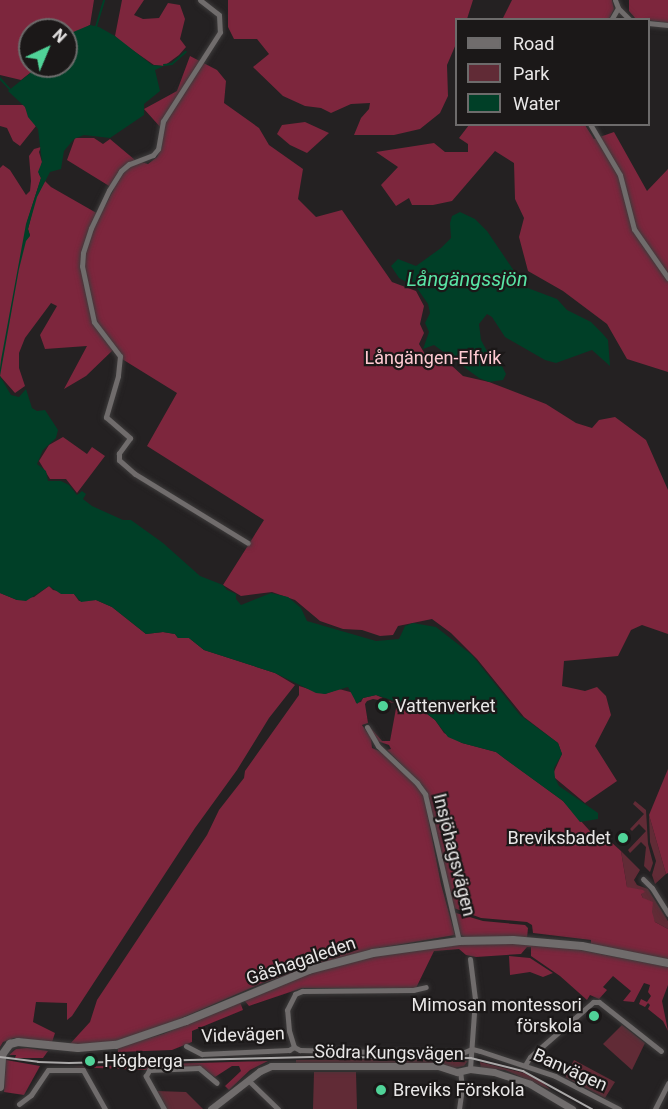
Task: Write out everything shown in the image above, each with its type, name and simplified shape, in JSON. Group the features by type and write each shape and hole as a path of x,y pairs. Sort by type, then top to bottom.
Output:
{"main road":[{"name":"Gåshagaleden","path":"0,1087 3,1053 14,1043 78,1048 116,1045 186,1022 309,970 373,953 459,941 559,943 668,964"}],"street":[{"path":"200,0 219,15 220,32 163,121 158,149 153,155 129,164 121,171 109,190 91,228 83,253 82,266 94,322 120,356 118,376 106,417 130,438 119,453 119,460 135,474 248,543"},
{"path":"615,0 618,8 628,18"},
{"path":"612,18 618,8"},
{"path":"650,23 668,25"},
{"path":"591,126 620,175 634,229 668,278"},
{"name":"Insjöhagsvägen","path":"367,727 378,746 417,783 425,794 459,941"},
{"path":"643,879 652,888 668,914"},
{"path":"470,959 475,999 470,1069"},
{"name":"Videvägen","path":"186,1046 202,1054 290,1050 294,1047 289,1031 287,1010 295,994 302,991 419,990 426,987"},
{"path":"525,1065 530,1057 588,1004 599,1002 661,1051"},
{"name":"Banvägen","path":"294,1047 300,1050 460,1054 472,1049 525,1065 571,1084 619,1109"},
{"name":"Södra Kungsvägen","path":"211,1109 266,1068 278,1066 438,1066 460,1071 470,1069 519,1079 572,1109"},
{"path":"164,1109 146,1076 149,1070 199,1068 217,1083"},
{"path":"19,1104 31,1095 48,1070 83,1070 105,1109"},
{"path":"459,1109 462,1087 460,1071"},
{"path":"248,1080 278,1109"},
{"path":"655,1109 667,1091 668,1083"}],"green space":[{"path":"0,0 94,0 90,25 78,31 78,18 18,18 18,78 24,78 21,80 0,75"},
{"path":"122,0 144,0 134,15 143,19 159,18 168,3 180,5 185,19 180,39 186,47 164,66 154,65 118,40 115,36"},
{"path":"228,0 473,0 467,18 455,18 455,46 447,65 448,96 440,113 420,129 394,135 354,135 370,103 351,104 331,113 321,108 305,106 283,96 253,67 269,54 257,39 234,39 228,27"},
{"path":"512,0 612,0 614,9 610,18 503,18"},
{"path":"629,0 668,0 668,23 650,20 650,18 635,18 629,11"},
{"name":"Långängen-Elfvik","path":"190,56 217,70 226,81 224,103 259,128 269,145 303,169 298,199 316,217 342,210 392,282 416,291 424,306 420,324 424,333 419,344 426,356 439,354 463,376 489,382 546,404 576,423 592,428 599,420 615,417 646,440 668,490 668,634 642,625 631,630 618,656 564,661 562,686 585,691 597,687 606,696 611,715 595,746 617,781 585,803 553,774 562,754 558,743 524,717 477,659 451,633 432,619 398,626 393,635 380,636 362,630 343,629 320,621 295,600 272,592 241,596 223,585 264,520 147,446 177,393 122,359 113,350 86,376 64,389 87,346 45,349 40,335 57,306 51,303 25,338 19,353 19,368 25,386 15,393 0,376 0,168 3,165 10,170 26,195 30,191 31,181 29,156 34,149 41,147 39,152 42,162 39,174 41,178 27,222 26,239 30,235 28,229 36,197 45,181 51,187 100,215 114,189 67,160 75,138 94,138 103,144 110,139 135,160 148,164 157,157 162,147 162,129 144,109 177,91"},
{"path":"0,105 24,105 36,126 20,146 13,141 7,128 0,126"},
{"path":"305,122 329,133 307,153 290,145 277,134 282,125"},
{"path":"468,126 586,126 594,139 614,132 647,191 668,169 668,372 627,359 607,324 563,291 528,271 519,237 524,218 515,199 514,163 495,151 452,201 433,205 412,205 409,198 396,206 381,185 398,167 376,152 434,143 445,152 468,152 468,144 459,138"},
{"path":"63,437 87,454 92,447 105,456 77,493 66,479 50,479 39,461 49,445"},
{"path":"49,586 53,590 74,594 79,601 96,600 112,607 146,634 163,632 175,634 178,638 189,638 204,650 275,673 295,685 269,718 237,770 195,828 72,1016 67,1020 67,1003 36,1002 33,1022 55,1033 52,1042 14,1038 3,1042 0,1047 0,593 17,600 34,597"},
{"path":"299,686 325,694 339,689 354,693 356,703 361,702 363,698 376,695 394,703 373,699 367,701 365,704 368,723 362,725 371,738 372,748 384,753 418,786 424,797 441,884 455,935 373,949 260,984 161,1027 112,1042 69,1045 90,1022 97,1000 207,835 219,810 244,778 245,771 299,695"},
{"path":"397,703 422,710 435,720 444,733 462,743 496,752 563,801 597,839 602,834 621,851 627,887 645,892 641,894 643,898 653,902 652,912 655,922 668,929 668,960 591,944 591,940 533,933 532,925 527,922 481,918 451,907 423,786 387,750 391,749 389,745 377,741 369,726 382,741 390,741"},
{"path":"668,769 668,873 666,874 649,815"},
{"path":"635,801 646,810 648,844 653,863 650,872 644,866 646,847 641,842 630,853 628,850 646,831 639,824 632,831 630,829 644,814 633,804"},
{"path":"649,815 666,874 655,884 652,875 656,861 650,842"},
{"path":"621,851 640,870 634,880 637,885 648,889 668,921 668,929 655,922 641,894 627,887"},
{"path":"453,914 483,921 525,925 528,928 527,938 465,937 461,935"},
{"path":"451,944 554,945 668,967 668,985 662,1001 668,1031 663,1021 648,1009 650,1005 648,1003 645,1007 639,1004 641,999 647,1002 651,996 648,992 650,985 644,983 634,1002 623,1001 631,991 613,976 603,987 607,990 599,999 590,995 587,1000 560,976 531,956 531,947 527,947 521,954 476,957 466,955 459,949 434,951 416,988 302,988 249,1006 244,1000 316,971 387,953"},
{"path":"509,956 530,958 553,973 543,977 530,972 510,975"},
{"path":"240,1002 243,1010 192,1031 192,1042 172,1050 118,1052 118,1047 163,1034"},
{"path":"622,1025 645,1043 632,1070 603,1044"},
{"path":"16,1049 48,1051 43,1058 15,1058 16,1055 9,1055"},
{"path":"442,1059 468,1061 464,1066 454,1068 296,1063 296,1060"},
{"path":"6,1060 40,1066 24,1095 4,1092"},
{"path":"574,1060 615,1082 605,1098 565,1077"},
{"path":"268,1061 250,1070 229,1090 225,1086 241,1071 239,1066 232,1066 215,1077 201,1067 146,1070 72,1067"},
{"path":"480,1062 524,1073 551,1090 505,1070 481,1068"},
{"path":"314,1072 356,1072 357,1109 313,1109"},
{"path":"157,1091 186,1092 203,1109 167,1109"}],"water":[{"path":"90,25 99,27 115,36 152,65 164,66 155,70 160,91 144,104 144,115 110,138 84,135 74,139 64,151 61,169 50,172 37,197 28,229 30,236 26,241 0,376 26,224 41,178 38,172 42,162 38,129 28,117 25,107 8,91 24,78 78,78 78,30"},
{"name":"Långängssjön","path":"460,212 475,219 487,231 525,287 557,299 567,310 591,322 602,333 608,340 610,366 592,350 556,363 545,360 505,337 492,317 487,314 479,324 481,340 487,351 502,366 506,374 503,380 489,382 479,378 434,345 423,349 429,332 425,323 430,313 428,304 417,288 399,278 391,266 398,259 416,266 441,248 451,238 452,216"},
{"path":"0,376 11,395 19,397 26,389 32,408 37,411 45,410 58,430 56,438 43,450 37,464 46,471 48,481 61,481 69,485 77,495 82,491 86,494 83,499 92,506 123,520 131,520 163,543 200,576 223,585 227,590 236,594 236,599 241,605 271,593 288,597 301,608 307,621 376,641 399,639 405,626 413,623 436,627 472,655 520,715 558,743 562,754 554,768 559,786 598,813 598,819 580,822 563,801 496,752 448,737 435,720 422,710 376,695 363,698 357,704 348,687 325,694 316,693 275,673 204,650 189,638 178,638 175,634 163,632 146,634 112,607 96,600 81,602 74,594 61,594 49,586 26,601 0,593"}],"waterway":[{"path":"96,27 104,0"},
{"path":"164,65 172,64 186,52"},
{"path":"0,78 10,89"}],"tram line":[{"path":"0,1057 69,1063 311,1057 471,1058 523,1071 592,1109"}],"place":[{"name":"Vattenverket","path":"383,706"},
{"name":"Breviksbadet","path":"623,838"},
{"name":"Mimosan montessori förskola","path":"594,1016"},
{"name":"Högberga","path":"90,1061"},
{"name":"Breviks Förskola","path":"381,1090"}]}
